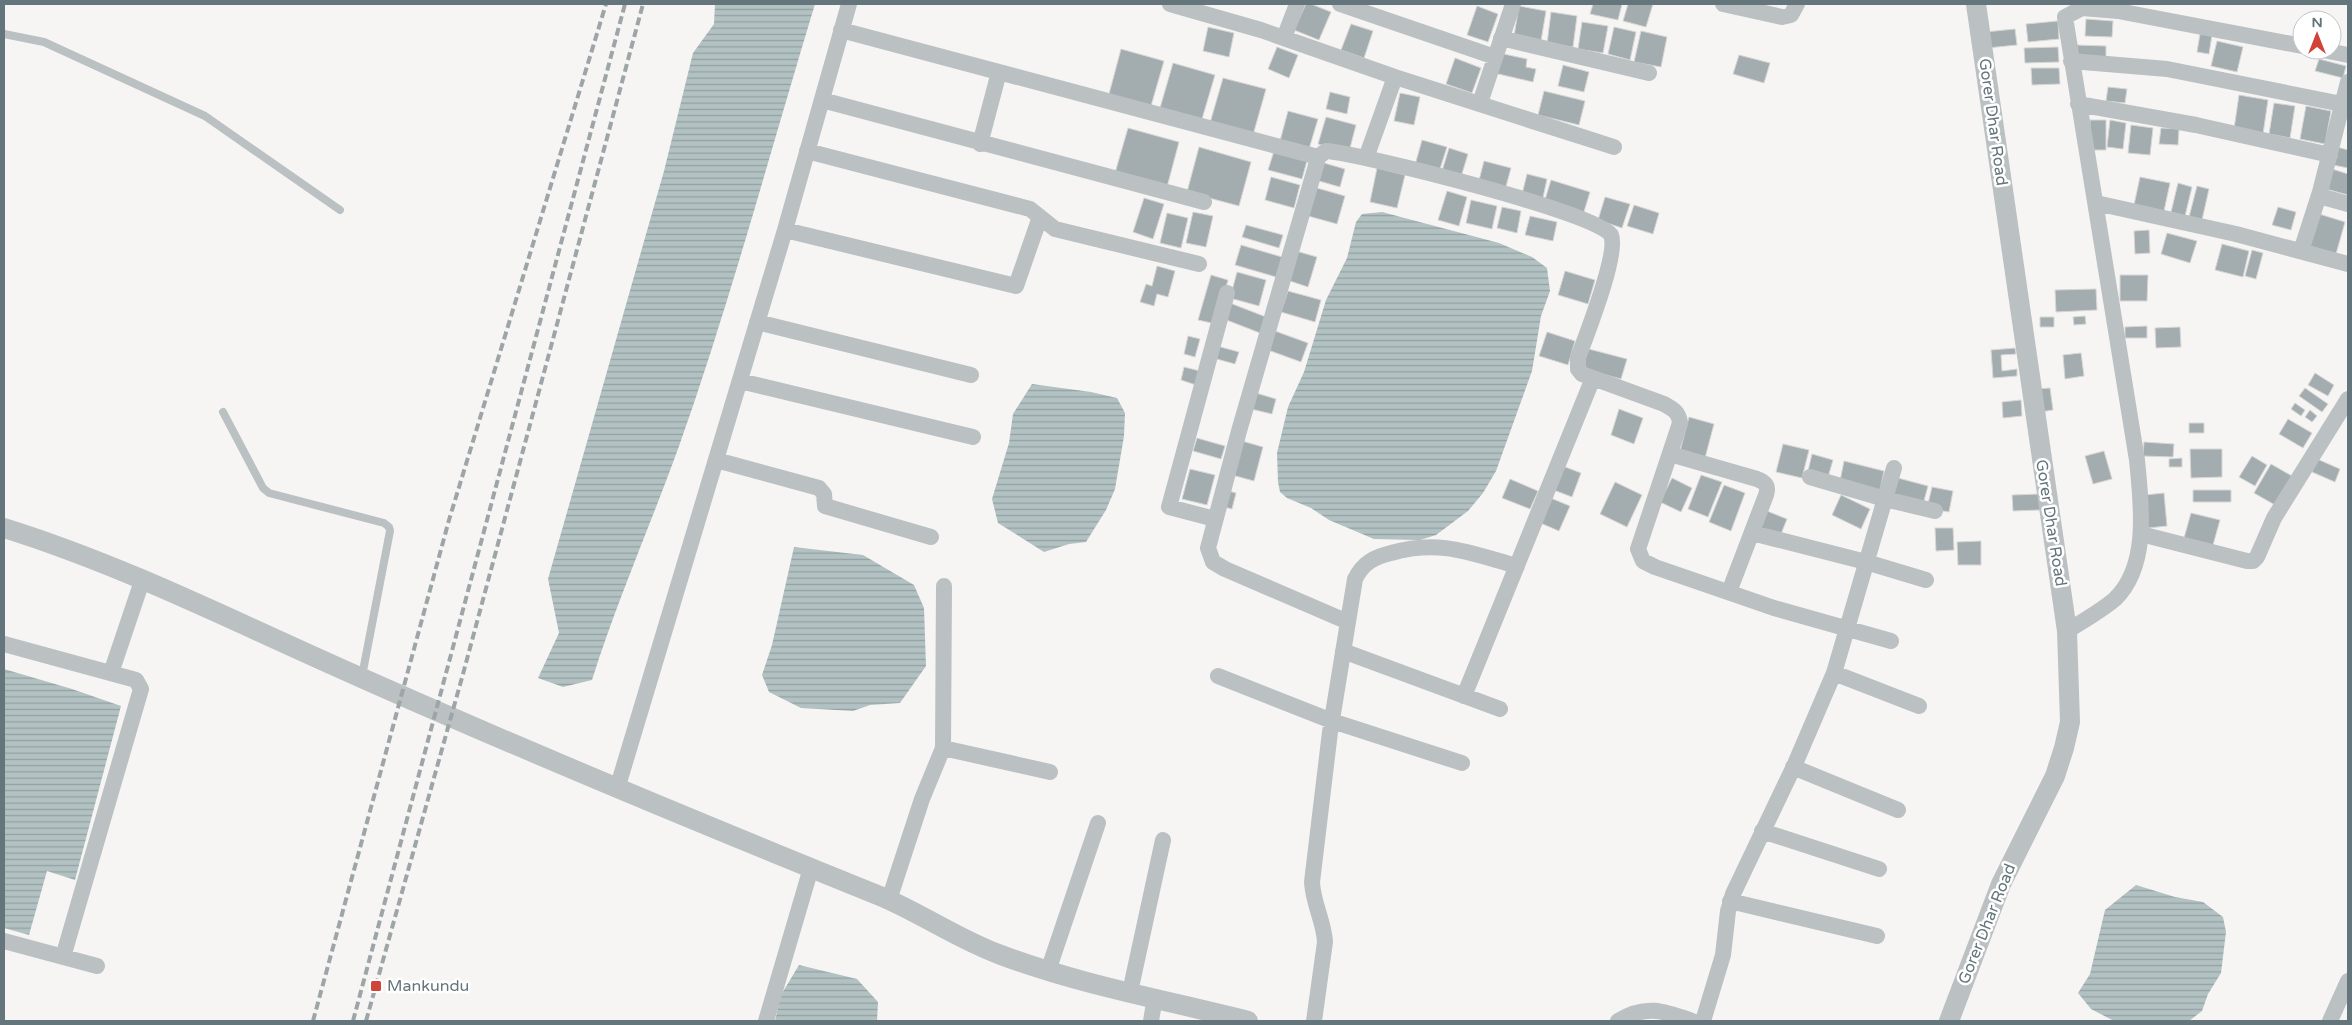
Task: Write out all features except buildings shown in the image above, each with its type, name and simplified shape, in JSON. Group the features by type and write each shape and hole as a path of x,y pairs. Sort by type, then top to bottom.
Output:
{"street":[{"path":"617,789 785,230 849,4"},
{"path":"1172,4 1284,38 1395,76 1614,146"},
{"path":"1284,38 1297,4"},
{"path":"1340,4 1360,7 1495,56"},
{"path":"1480,103 1513,4"},
{"path":"1723,4 1782,17 1791,15 1797,4"},
{"name":"Gorer Dhar Road","path":"1948,1021 2001,884 2054,776 2064,748 2070,722 2067,632 1976,4"},
{"path":"2067,632 2114,599 2122,590 2130,576 2141,534 2142,522 2137,460 2064,10 2082,8 2154,11 2292,44"},
{"path":"841,30 1318,156"},
{"path":"1501,38 1649,73"},
{"path":"2071,61 2167,69 2342,104"},
{"path":"980,144 999,72"},
{"path":"1366,158 1395,76"},
{"path":"2301,251 2319,196 2348,82"},
{"path":"822,100 980,144 1204,202"},
{"path":"2078,104 2196,125 2330,155"},
{"path":"807,151 1030,210 1055,229 1199,264"},
{"path":"1348,622 1214,562 1208,548 1318,156 1326,151 1366,158 1565,212 1607,229 1611,236 1612,246 1609,266 1577,365 1582,374 1676,410 1680,423 1638,549 1643,561 1655,567 1774,608 1891,641"},
{"path":"2319,196 2348,204"},
{"path":"2096,203 2236,234 2348,264"},
{"path":"785,230 1016,286 1040,217"},
{"path":"1215,518 1170,507 1227,293"},
{"path":"757,322 971,375"},
{"path":"1464,696 1593,378"},
{"path":"740,381 973,437"},
{"path":"2141,534 2253,561 2274,518 2348,399"},
{"path":"1670,454 1764,482 1767,491 1729,592"},
{"path":"716,460 819,488 824,494 825,506 932,537"},
{"path":"1703,1021 1723,955 1730,902 1793,767 1834,673 1894,468"},
{"path":"1810,477 1885,499 1935,511"},
{"path":"4,528 143,578 361,678 617,789 889,900 997,954 1048,971 1248,1021"},
{"path":"1752,533 1866,562 1926,580"},
{"path":"1314,1021 1325,942 1321,919 1312,896 1312,882 1332,721 1356,579 1362,567 1376,557 1421,546 1439,546 1517,566"},
{"path":"111,673 143,578"},
{"path":"889,900 922,799 943,748 944,586"},
{"path":"4,644 136,680 140,683 140,695 63,957"},
{"path":"1343,651 1500,709"},
{"path":"1834,673 1919,706"},
{"path":"1218,676 1332,721 1462,763"},
{"path":"943,748 1050,772"},
{"path":"1793,767 1898,810"},
{"path":"1048,971 1098,823"},
{"path":"1762,832 1879,869"},
{"path":"1130,992 1163,840"},
{"path":"766,1021 811,868"},
{"path":"1730,902 1877,936"},
{"path":"4,942 97,966"},
{"path":"2330,1021 2348,981"},
{"path":"1152,1021 1155,997"},
{"path":"1618,1021 1631,1013 1645,1010 1660,1011 1692,1021"}],"lane":[{"path":"4,34 44,42 205,116 340,210"},
{"path":"222,412 263,488 269,493 384,523 389,527 390,531 361,678"}],"shaded area":[{"path":"715,4 815,4 715,339 678,449 612,621 592,680 563,687 538,678 559,633 548,579 664,171 693,53 714,24"},
{"path":"1382,212 1499,243 1532,257 1547,268 1550,291 1541,316 1532,371 1496,471 1483,493 1468,511 1436,535 1420,540 1374,539 1329,520 1311,508 1287,498 1280,492 1278,482 1277,453 1288,407 1304,372 1326,300 1347,258 1356,222 1362,214"},
{"path":"1032,384 1091,392 1117,398 1125,413 1124,436 1115,489 1106,510 1086,542 1069,544 1044,552 998,523 992,499 1009,443 1013,414"},
{"path":"794,547 863,555 914,585 924,608 926,666 900,703 870,705 853,711 801,708 769,692 762,675 772,645"},
{"path":"4,669 121,706 75,880 47,871 29,935 4,928"},
{"path":"2136,885 2175,897 2203,902 2223,917 2226,932 2221,973 2208,994 2202,1011 2189,1021 2114,1021 2091,1009 2078,993 2090,974 2105,910"},
{"path":"799,965 857,979 878,1002 877,1021 775,1021 781,995"}],"railway":[{"path":"313,1021 449,520 606,4"},
{"path":"353,1021 625,4"},
{"path":"366,1021 463,674 643,4"}],"place":[{"name":"Mankundu","path":"376,986"}]}
